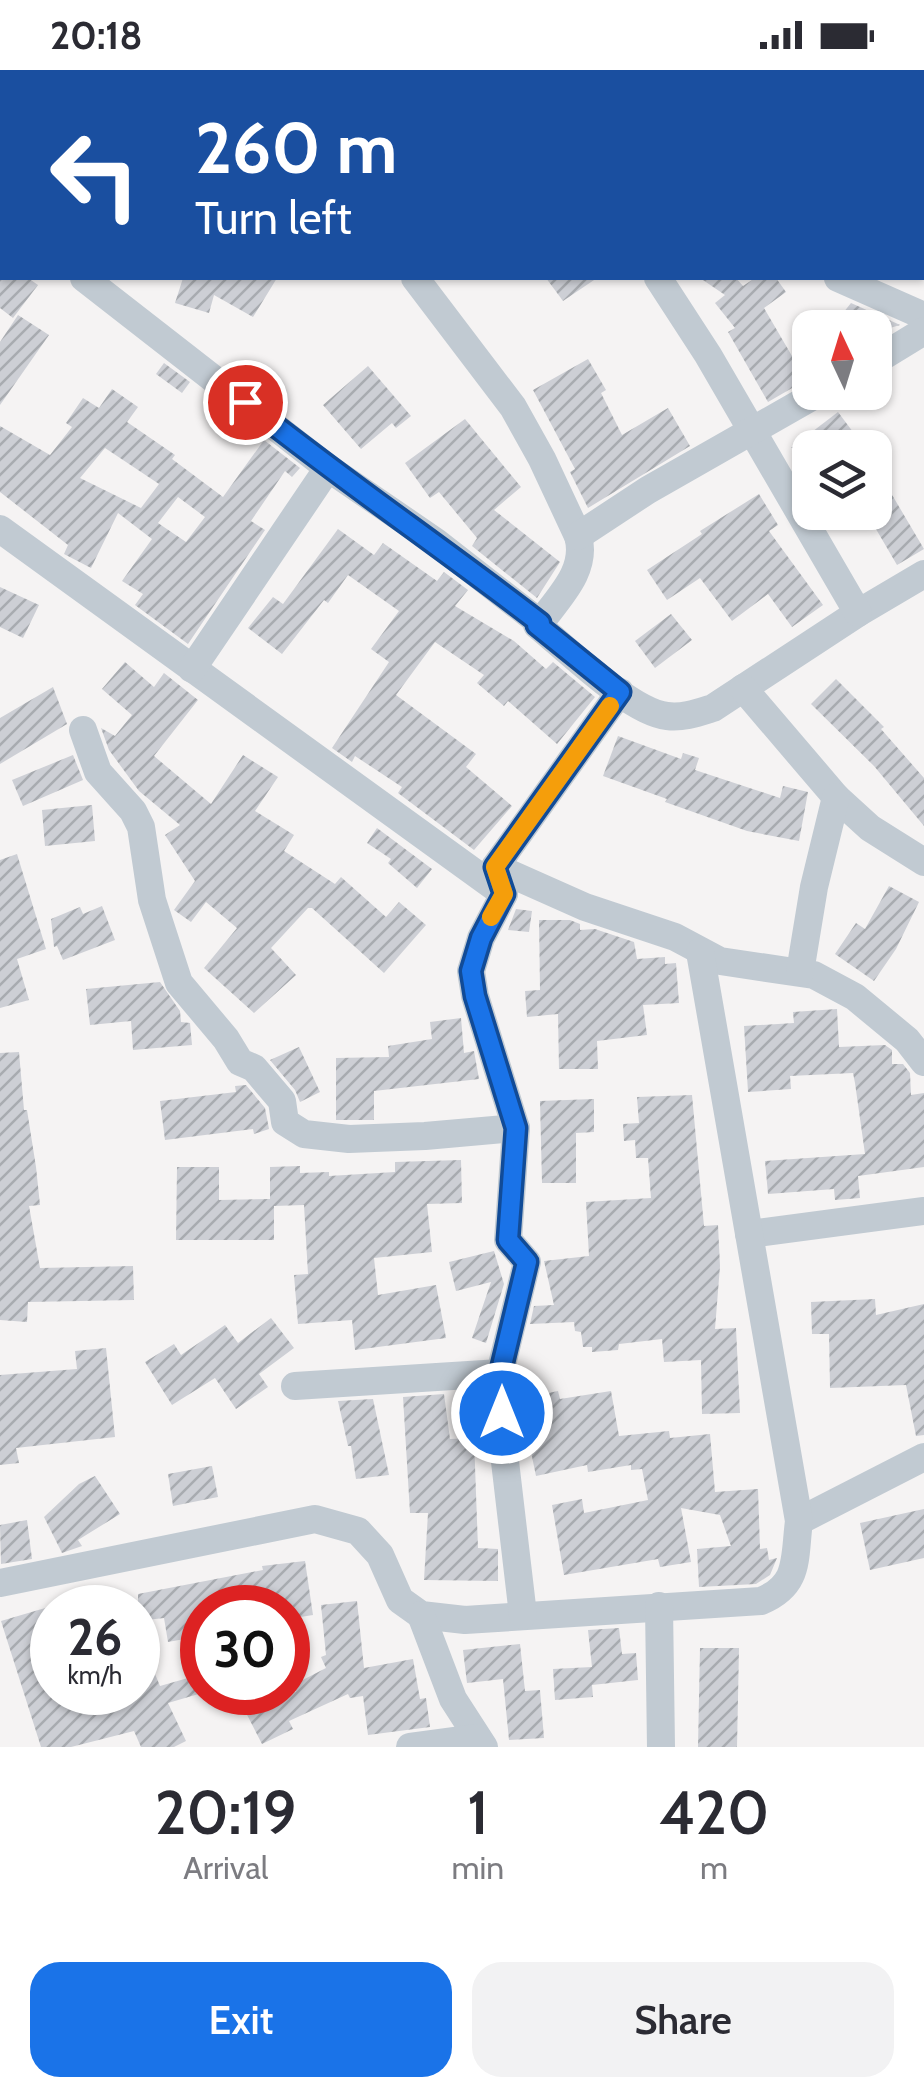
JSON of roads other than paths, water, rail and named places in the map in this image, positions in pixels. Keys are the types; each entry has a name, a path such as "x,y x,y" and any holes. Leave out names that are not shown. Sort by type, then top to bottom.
{"street":[{"path":"87,280 328,468 436,542 540,623"},
{"path":"417,280 513,407 578,536 582,550 578,569 537,625 637,706 664,716 688,716 713,708 858,612 924,574"},
{"path":"659,280 858,612"},
{"path":"843,280 924,316"},
{"path":"892,350 924,331"},
{"path":"578,536 648,490 792,409"},
{"path":"192,670 328,468"},
{"path":"0,529 192,670 499,881 675,937 720,961 814,975 855,997 908,1040 924,1062"},
{"path":"743,688 836,797 870,828 919,852"},
{"path":"523,1615 504,1452 500,1374 527,1262 508,1240 516,1128 475,996 471,971 499,881 620,692"},
{"path":"83,730 98,772 140,826 152,900 179,983 240,1062 254,1068 282,1102 285,1122 304,1134 349,1139 516,1128"},
{"path":"800,972 814,888 836,797"},
{"path":"0,1583 316,1519 358,1530 380,1555 400,1600 421,1615 465,1620 761,1602 782,1592 793,1573 799,1521 700,952"},
{"path":"749,1234 924,1210"},
{"path":"295,1386 500,1374"},
{"path":"799,1521 924,1457"},
{"path":"660,1606 661,1747"},
{"path":"410,1747 481,1742 453,1699 421,1615"}]}
